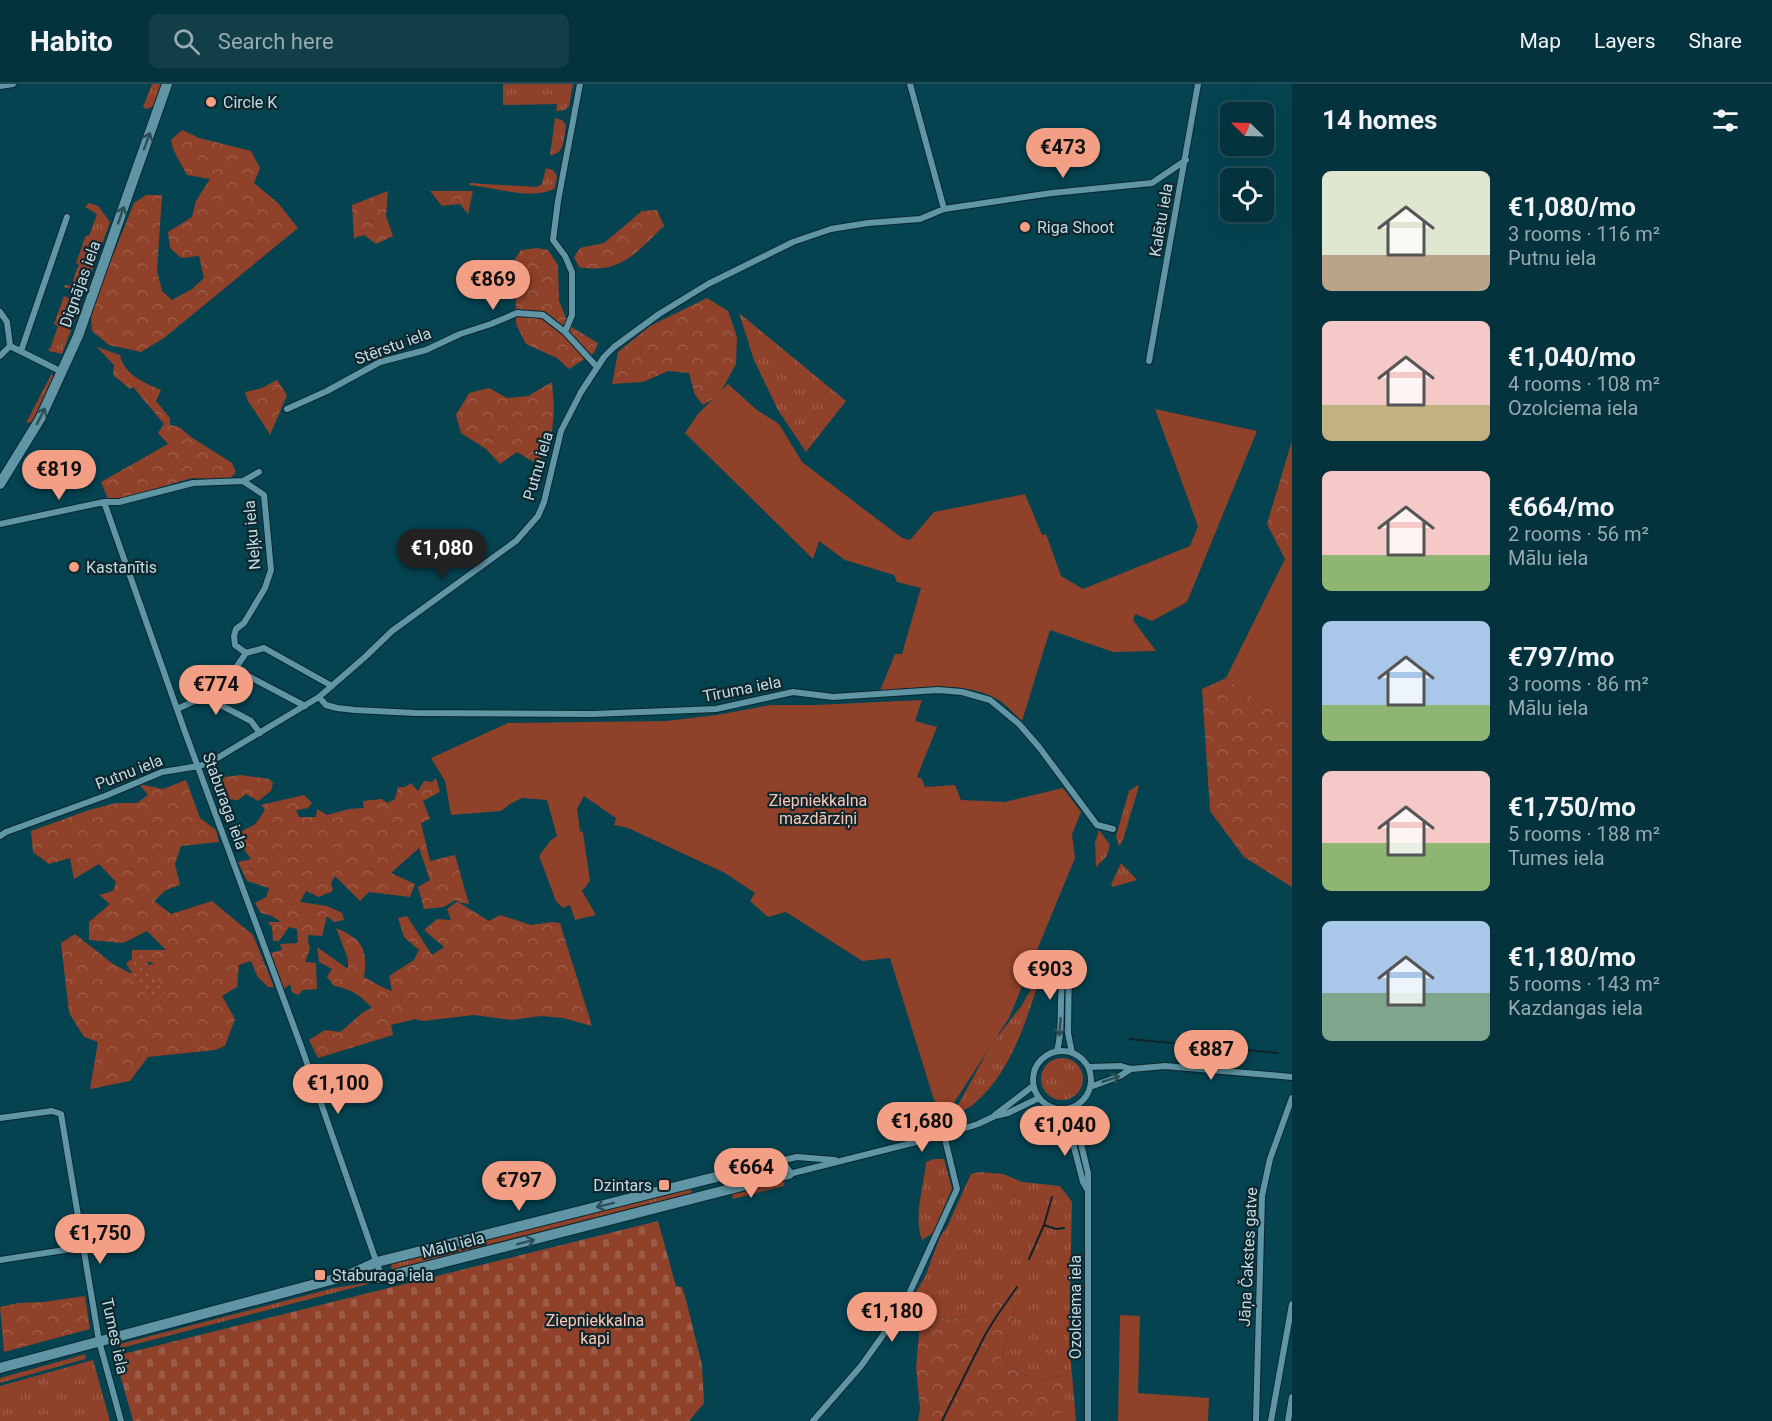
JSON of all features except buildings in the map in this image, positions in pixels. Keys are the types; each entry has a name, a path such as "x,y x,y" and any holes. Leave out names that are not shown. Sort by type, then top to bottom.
{"street":[{"path":"0,86 14,84"},
{"name":"Dignājas iela","path":"0,484 40,419 62,372 90,303 167,84"},
{"path":"566,332 572,315 572,272 565,256 553,240 580,84"},
{"path":"910,84 944,209"},
{"name":"Kalētu iela","path":"1149,361 1198,84"},
{"name":"Putnu iela","path":"3,834 162,772 209,763 318,697 392,631 516,541 528,529 538,516 544,502 561,431 597,367 614,347 684,298 717,279 793,242 831,229 920,219 944,209 1052,193 1152,183 1186,160"},
{"path":"21,351 67,217"},
{"path":"0,312 5,316 7,322 10,346"},
{"name":"Stērstu iela","path":"287,409 327,391 374,364 426,350 460,334 517,313 543,315 566,332 597,367"},
{"path":"10,346 62,372"},
{"path":"0,356 10,346"},
{"path":"0,524 104,502 119,502 193,483 243,481 258,472"},
{"name":"Neļķu iela","path":"243,481 264,495 271,570 265,588 244,623 236,629 235,645 246,653"},
{"name":"Staburaga iela","path":"104,502 177,709 302,1046 382,1278"},
{"path":"213,701 246,653 264,648 332,686"},
{"path":"235,669 305,706"},
{"path":"183,687 250,721 260,733"},
{"name":"Tīruma iela","path":"318,697 326,705 355,710 415,713 592,714 716,709 793,693 833,697 938,690 962,692 990,700 1014,718 1039,747 1097,825 1113,829"},
{"path":"177,709 201,698"},
{"path":"0,825 3,834"},
{"path":"1057,1051 1064,972 1069,961 1068,1033 1072,1053"},
{"path":"1057,1051 1072,1053 1084,1061 1088,1067 1091,1077 1090,1087 1076,1106 1059,1109 1048,1106 1039,1098 1033,1086 1035,1067 1041,1060 1057,1051"},
{"path":"1088,1067 1120,1066 1131,1070"},
{"path":"1090,1087 1131,1070 1165,1066 1292,1077"},
{"name":"Mālu iela","path":"995,1116 1033,1086"},
{"name":"Mālu iela","path":"346,1276 382,1278 707,1196 838,1160 944,1135 1008,1113 1039,1098"},
{"name":"Jāņa Čakstes gatve","path":"1256,1421 1262,1196 1270,1159 1292,1098"},
{"name":"Ozolciema iela","path":"1076,1106 1076,1123 1088,1173 1088,1421"},
{"name":"Ozolciema iela","path":"1059,1109 1068,1124 1088,1193"},
{"name":"Tumes iela","path":"1,1116 52,1111 61,1114 99,1341 121,1421"},
{"path":"813,1421 861,1366 903,1307 957,1189 944,1135"},
{"name":"Mālu iela","path":"0,1368 346,1276 377,1263 702,1180 797,1157 838,1160"},
{"path":"780,1161 789,1174"},
{"path":"702,1180 707,1196"},
{"path":"0,1260 84,1247"},
{"path":"1271,1421 1292,1304"},
{"path":"1288,1421 1292,1396"}],"green space":[{"path":"152,84 161,84 154,106 146,109 143,107"},
{"path":"503,84 573,84 569,106 565,110 556,111 557,104 503,105"},
{"path":"555,118 562,120 566,125 565,135 559,152 550,155"},
{"path":"182,130 199,138 251,151 260,168 254,183 278,203 298,228 164,338 141,352 109,345 92,331 91,315 134,203 146,195 162,195 157,271 162,291 172,300 192,289 204,278 199,256 181,258 170,248 168,232 192,217 196,201 210,179 187,175 175,154 171,140"},
{"path":"546,168 553,170 557,176 555,188 547,192 513,192 469,185 469,183 537,187 542,184"},
{"path":"388,191 386,216 393,236 376,244 364,235 354,238 352,205"},
{"path":"430,191 473,191 468,214 460,204 442,206"},
{"path":"89,203 98,206 110,222 84,293 64,287 65,285 71,286 86,235 89,236 97,214 85,207"},
{"path":"657,210 664,226 636,253 606,268 579,267 574,257 580,248 604,243 642,211"},
{"path":"537,248 548,250 558,265 559,301 566,318 573,328 598,343 594,353 569,369 557,358 526,344 516,324 515,259 521,250"},
{"path":"64,296 81,303 62,354 49,351 48,348 50,349 58,326 54,324"},
{"path":"707,298 728,311 737,337 736,364 719,395 703,405 695,395 689,373 668,371 643,382 612,384 618,352 650,326"},
{"path":"739,313 846,401 806,452 778,410 754,360"},
{"path":"97,347 120,355 122,362 131,373 161,390 156,401 170,418 170,425 179,427 232,463 236,472 229,480 192,478 119,499 108,499 101,482 168,444 158,433 164,424 133,387 130,389 113,375 114,365"},
{"path":"52,373 54,379 32,422 26,423"},
{"path":"277,380 287,395 270,435 248,401 245,392 262,388"},
{"path":"552,382 554,409 551,444 537,464 517,452 500,464 486,449 461,433 456,415 469,393 489,388 507,398 528,396"},
{"path":"728,384 757,410 779,424 802,462 902,538 910,540 934,512 1025,494 1042,535 1046,534 1061,576 1083,589 1190,546 1198,526 1155,409 1257,431 1187,602 1152,621 1135,614 1133,620 1156,651 1113,652 1050,630 1022,721 997,699 970,689 924,687 880,691 895,654 902,654 921,588 897,582 894,575 845,560 819,541 813,559 685,433 698,414"},
{"path":"1292,441 1292,565 1285,559 1267,524"},
{"path":"1285,559 1292,565 1292,725 1226,678"},
{"path":"1226,678 1292,725 1292,887 1244,857 1210,811 1202,689"},
{"name":"Ziepniekkalna mazdārziņi","path":"922,700 915,721 937,727 917,777 922,779 925,787 955,785 961,800 1005,802 1063,788 1081,812 1072,834 1075,858 1009,1018 948,1112 934,1100 890,958 862,961 786,912 768,917 750,901 755,893 725,873 628,828 614,825 616,818 584,796 577,809 580,831 583,832 590,881 582,891 596,915 575,920 570,905 563,908 556,901 539,856 557,836 547,800 522,798 501,811 451,815 445,781 431,758 508,723 666,721 771,705"},
{"path":"241,775 269,779 273,783 271,791 258,801 246,794 238,800 223,799 219,786 224,777"},
{"path":"436,778 440,792 423,801 430,819 421,823 430,861 455,855 469,904 458,902 489,921 500,915 531,925 560,923 592,1026 563,1018 541,1016 512,1020 474,1015 423,1021 415,1019 391,1025 393,1035 318,1058 309,1040 325,1030 340,1032 372,1008 355,993 334,986 327,977 332,969 319,962 317,947 348,969 348,959 336,928 352,936 364,952 364,977 392,991 389,976 414,960 419,950 404,937 398,918 407,916 432,955 444,947 424,930 437,919 451,920 447,909 458,901 455,900 444,907 424,909 418,887 430,880 419,848 391,873 415,884 410,897 369,892 360,901 335,876 331,883 333,891 319,897 306,891 300,902 327,906 342,913 344,920 334,922 327,916 322,936 308,935 310,949 305,962 316,963 317,989 303,990 298,995 292,992 290,984 284,989 271,953 282,950 280,944 298,943 297,929 289,927 279,941 273,941 272,927 268,922 281,922 261,913 255,903 266,897 269,888 247,881 238,862 251,859 243,848 234,845 244,841 236,837 258,821 265,810 261,805 304,795 312,803 308,808 296,810 299,817 316,817 317,809 327,815 349,809 364,808 363,801 381,799 388,803 395,799 398,787 405,787 411,783 418,791 424,781 432,782"},
{"path":"186,780 200,818 216,830 219,842 181,846 175,864 180,885 166,890 154,901 171,914 212,901 253,935 274,987 268,987 257,976 251,961 239,965 237,987 222,996 235,1019 225,1046 215,1050 148,1057 130,1081 90,1089 98,1042 84,1037 69,1013 61,943 75,934 113,964 130,973 154,963 132,959 132,950 166,950 147,931 123,943 89,940 89,922 110,904 99,895 113,891 116,882 99,864 74,879 70,858 49,864 33,852 31,831 89,810 116,803 137,803 148,795 139,784 163,789"},
{"path":"1138,785 1123,840 1119,846 1116,836 1129,791"},
{"path":"1099,830 1110,845 1106,857 1096,867 1095,843"},
{"path":"1121,863 1137,880 1113,887 1111,885"},
{"path":"141,953 166,992 150,1001 126,963"},
{"path":"1045,963 1019,1037 1001,1073 974,1104 952,1116 991,1045 1022,1005"},
{"path":"1062,1058 1077,1064 1083,1079 1077,1094 1062,1100 1047,1094 1041,1079 1047,1064"},
{"path":"944,1159 952,1189 933,1233 922,1240 919,1220 920,1201 926,1162"},
{"path":"775,1166 781,1170 780,1172 729,1185 728,1178"},
{"path":"980,1172 1003,1174 1022,1182 1060,1186 1072,1202 1069,1340 1076,1421 1060,1421 1063,1375 1036,1382 1001,1360 1016,1306 1002,1291 971,1315 920,1324 912,1302 914,1295 925,1277 940,1237 947,1227 971,1174"},
{"path":"785,1179 784,1186 733,1199 732,1194"},
{"path":"691,1188 692,1195 394,1271 391,1269 392,1264"},
{"name":"Ziepniekkalna kapi","path":"658,1221 676,1286 682,1287 685,1296 702,1365 704,1403 689,1421 133,1421 115,1356"},
{"path":"372,1282 121,1348 120,1344 334,1288"},
{"path":"1002,1291 1016,1306 1001,1360 1036,1382 1064,1375 1060,1421 918,1421 920,1408 916,1368 920,1324 971,1315"},
{"path":"85,1296 90,1329 4,1352 0,1307"},
{"path":"1120,1315 1140,1316 1138,1393 1209,1398 1208,1421 1118,1421"},
{"path":"86,1354 85,1359 0,1383 0,1378"},
{"path":"93,1360 110,1421 0,1421 0,1386"}],"waterway":[{"path":"1130,1039 1278,1053"},
{"path":"1044,1225 1052,1197"},
{"path":"1029,1259 1044,1225 1056,1229 1064,1228"},
{"path":"942,1421 985,1335 1017,1287"}],"place":[{"name":"Circle K","path":"211,102"},
{"name":"Riga Shoot","path":"1025,227"},
{"name":"Kastanītis","path":"74,567"},
{"name":"Dzintars","path":"664,1185"},
{"name":"Staburaga iela","path":"320,1275"}]}
